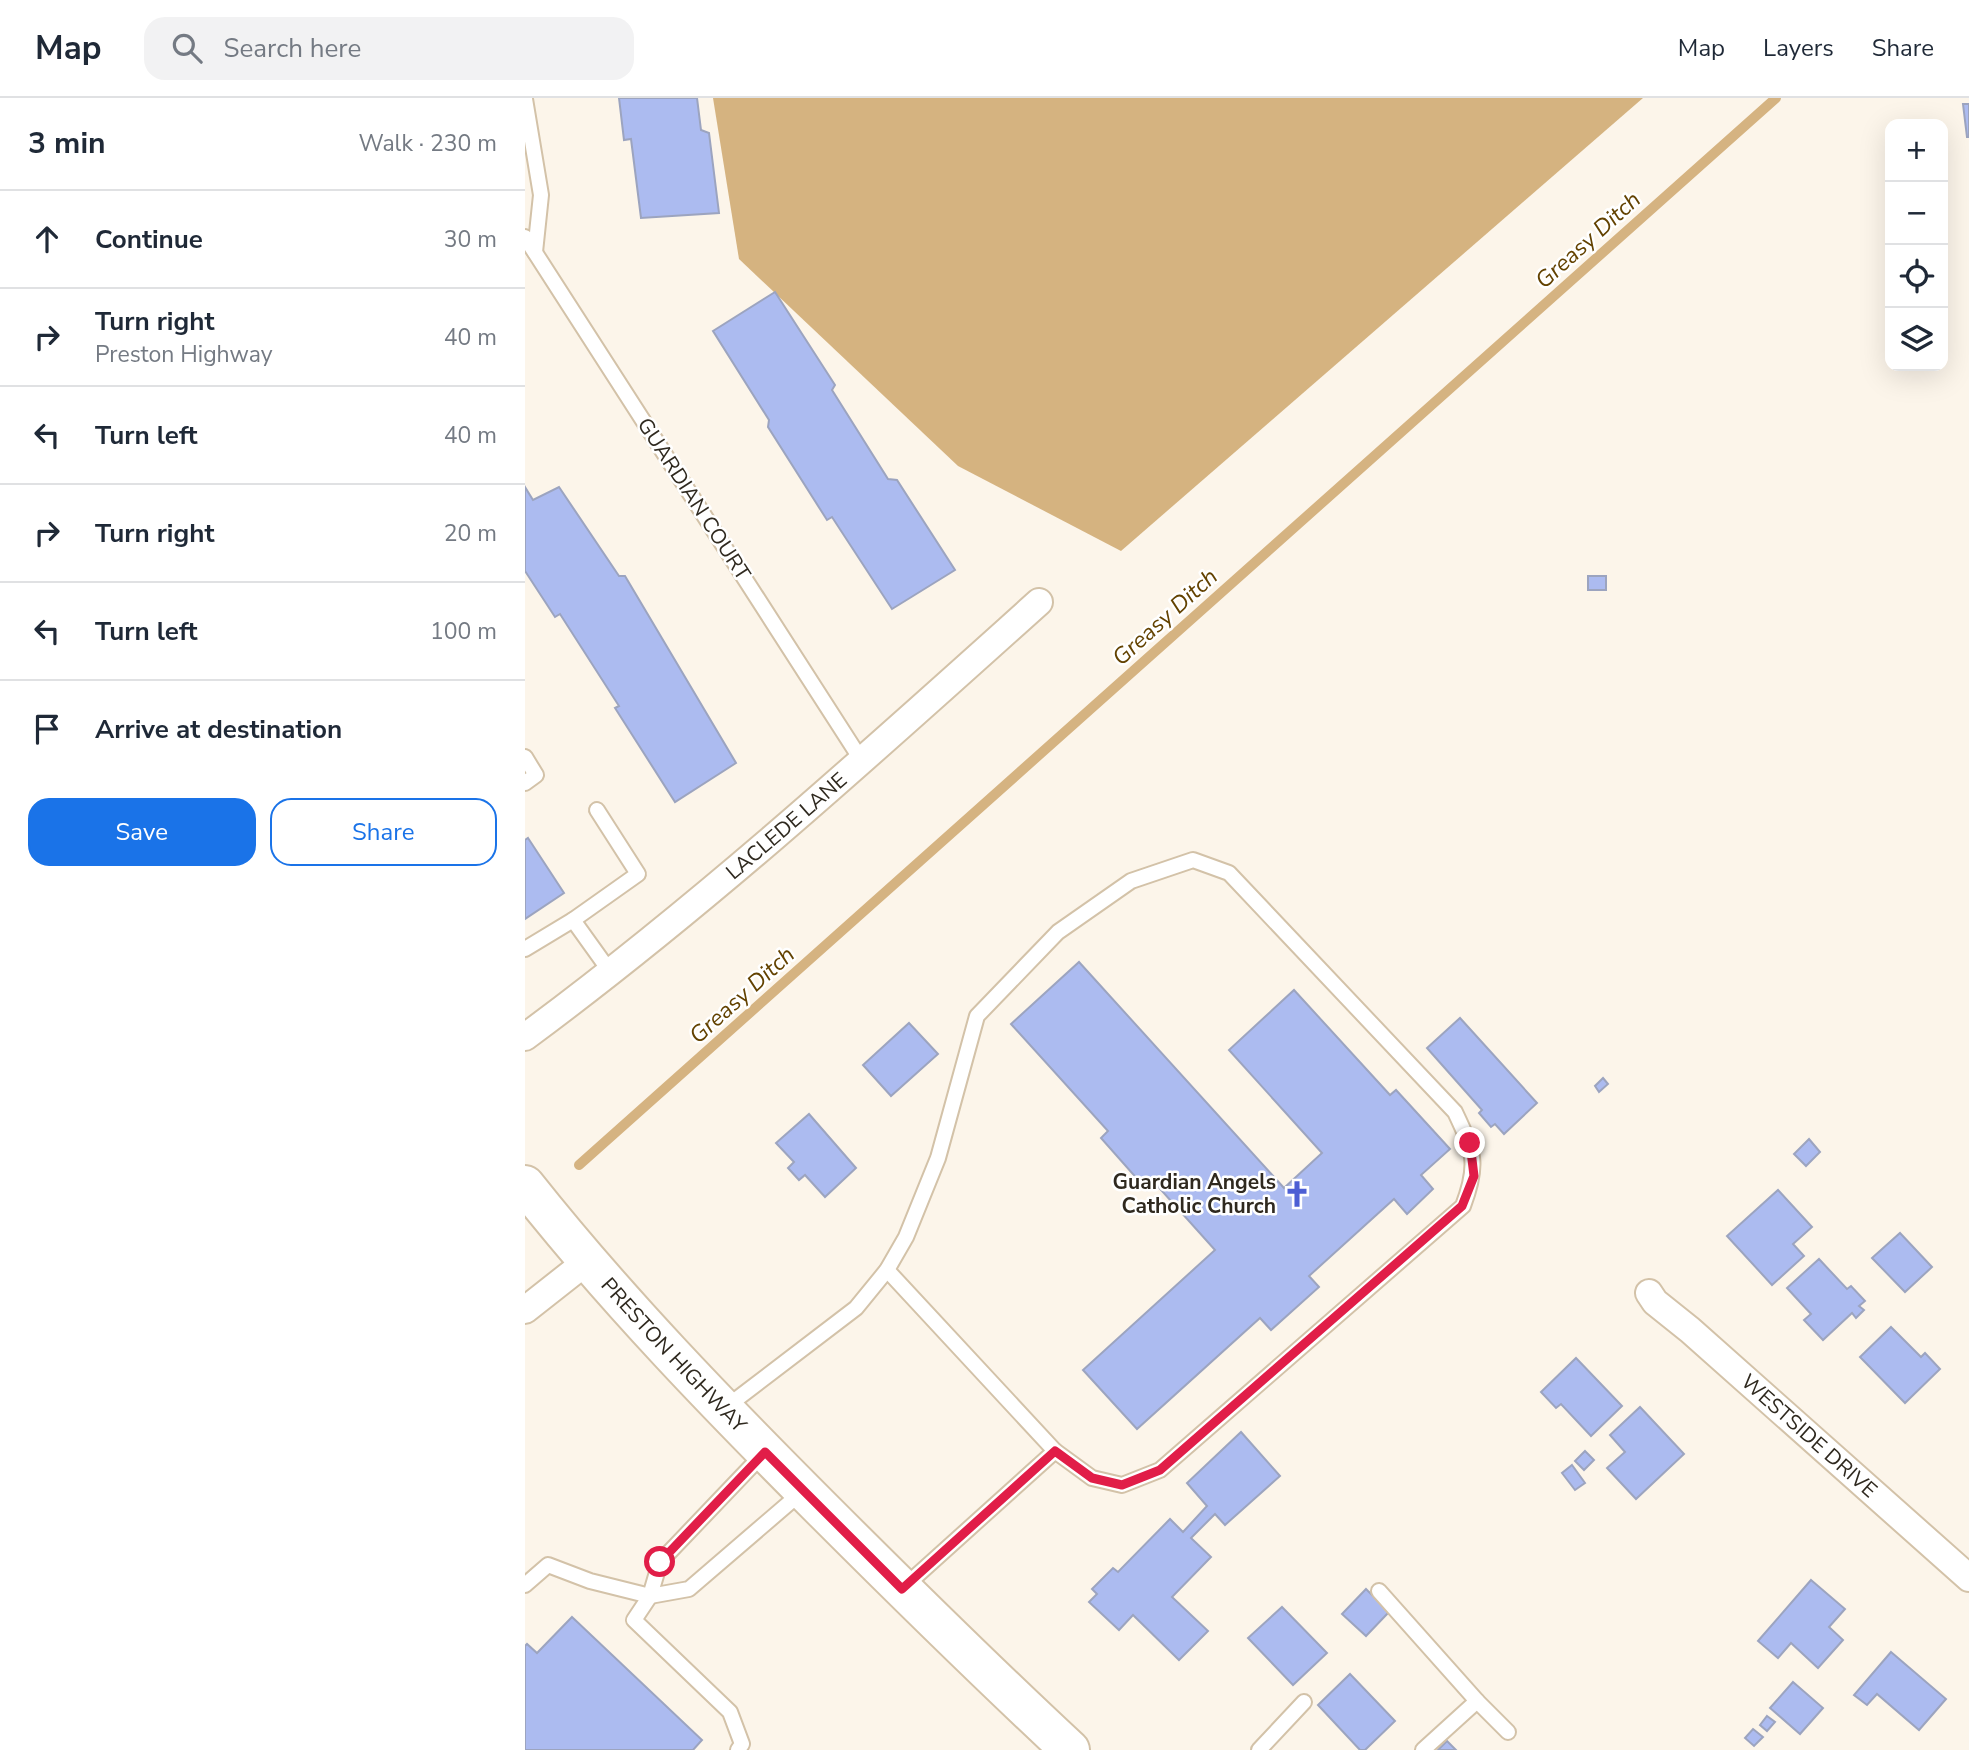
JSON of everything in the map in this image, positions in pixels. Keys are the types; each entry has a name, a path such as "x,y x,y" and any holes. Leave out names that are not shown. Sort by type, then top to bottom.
{"main road":[{"name":"PRESTON HIGHWAY","path":"525,1185 586,1262 723,1410 902,1589 1070,1750"}],"street":[{"name":"LACLEDE LANE","path":"525,1037 611,973 862,761 1039,602"},
{"path":"525,1310 586,1262"},
{"name":"WESTSIDE DRIVE","path":"1649,1293 1655,1302 1969,1578"}],"lane":[{"path":"525,99 541,195 535,252"},
{"name":"GUARDIAN COURT","path":"525,237 862,761"},
{"path":"525,757 536,775 525,783"},
{"path":"525,949 573,920 638,874 597,810"},
{"path":"723,1410 856,1308 887,1270 906,1237 938,1158 977,1016 1058,932 1131,881 1193,860 1229,873 1455,1112 1470,1143 1474,1176 1462,1206 1160,1470 1122,1485 1092,1478 1055,1451 887,1270"},
{"path":"573,920 611,973"},
{"path":"902,1589 1055,1451"},
{"path":"738,1750 742,1744 730,1712 634,1620 650,1596 660,1562 765,1452"},
{"path":"525,1586 548,1565 590,1581 650,1596 689,1589 804,1490"},
{"path":"1379,1591 1508,1732"},
{"path":"1423,1750 1477,1701"},
{"path":"1259,1750 1304,1702"}],"shaded area":[{"path":"713,98 1643,98 1121,551 958,466 739,259"}],"building":[{"path":"619,98 697,98 701,130 709,133 719,213 641,218 631,139 624,140"},
{"path":"1963,104 1969,104 1969,137 1967,137"},
{"path":"775,292 835,385 832,390 888,479 897,480 955,570 892,609 832,517 827,520 768,427 769,420 713,331"},
{"path":"525,487 533,500 559,487 619,576 625,576 736,763 675,802 615,708 619,706 560,614 555,617 525,571"},
{"path":"1588,576 1606,576 1606,590 1588,590"},
{"path":"528,838 564,893 525,919 525,840"},
{"name":"Guardian Angels Catholic Church","path":"1079,962 1284,1188 1322,1153 1229,1050 1294,990 1390,1095 1396,1090 1450,1149 1421,1175 1433,1189 1407,1214 1394,1199 1309,1276 1319,1287 1271,1330 1260,1318 1137,1429 1083,1370 1215,1250 1154,1182 1147,1190 1101,1138 1108,1131 1011,1024"},
{"path":"1460,1018 1537,1103 1504,1134 1495,1124 1491,1127 1479,1113 1482,1110 1427,1048"},
{"path":"909,1023 938,1054 891,1096 863,1065"},
{"path":"1603,1078 1608,1084 1599,1092 1595,1086"},
{"path":"809,1114 856,1168 825,1197 805,1175 799,1180 788,1168 794,1162 776,1143"},
{"path":"1809,1139 1820,1152 1806,1166 1794,1154"},
{"path":"1778,1190 1812,1227 1793,1244 1804,1256 1772,1285 1727,1236"},
{"path":"1900,1233 1932,1267 1905,1292 1872,1258"},
{"path":"1819,1259 1847,1289 1851,1286 1865,1301 1859,1306 1864,1310 1856,1318 1852,1313 1823,1340 1804,1320 1811,1314 1787,1288"},
{"path":"1891,1327 1921,1357 1925,1353 1940,1369 1905,1403 1860,1357"},
{"path":"1576,1358 1622,1406 1591,1436 1561,1404 1556,1408 1541,1392"},
{"path":"1640,1407 1684,1454 1636,1499 1607,1468 1625,1452 1610,1435"},
{"path":"1241,1432 1280,1476 1225,1525 1215,1514 1191,1538 1211,1557 1172,1597 1208,1631 1179,1660 1133,1615 1119,1630 1089,1602 1097,1594 1092,1589 1113,1568 1118,1572 1170,1519 1183,1532 1207,1506 1187,1483"},
{"path":"1585,1451 1594,1460 1584,1470 1575,1461"},
{"path":"1572,1465 1585,1483 1575,1490 1562,1473"},
{"path":"1811,1580 1845,1609 1829,1627 1843,1640 1818,1668 1791,1643 1778,1658 1758,1641"},
{"path":"1366,1589 1389,1612 1366,1636 1342,1614"},
{"path":"1282,1607 1327,1653 1293,1685 1248,1638"},
{"path":"572,1617 702,1740 693,1750 525,1750 525,1646 527,1644 537,1653"},
{"path":"1891,1652 1946,1699 1919,1730 1877,1694 1867,1705 1854,1695"},
{"path":"1350,1674 1395,1721 1365,1750 1360,1750 1318,1705"},
{"path":"1793,1682 1823,1708 1800,1734 1770,1708"},
{"path":"1767,1716 1775,1722 1767,1731 1760,1725"},
{"path":"1753,1729 1763,1737 1754,1746 1745,1738"},
{"path":"1447,1741 1456,1750 1438,1750"}],"waterway":[{"name":"Greasy Ditch","path":"579,1165 1776,98"}],"place":[{"name":"Guardian Angels Catholic Church","path":"1297,1194"}],"route":[{"path":"660,1562 765,1452 902,1589 1055,1451 1092,1478 1122,1485 1160,1470 1462,1206 1474,1176 1470,1143"}]}
